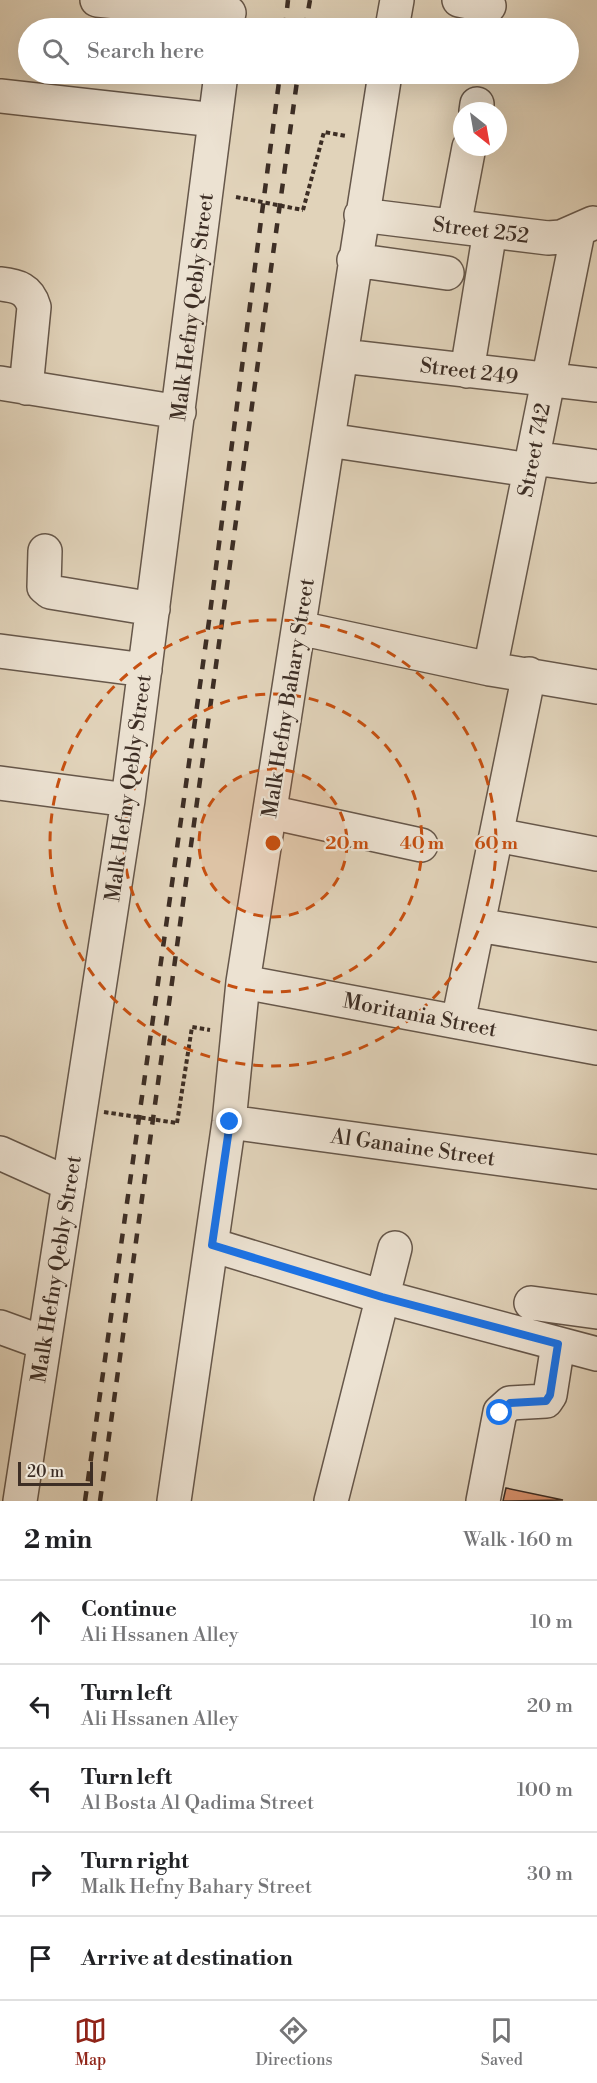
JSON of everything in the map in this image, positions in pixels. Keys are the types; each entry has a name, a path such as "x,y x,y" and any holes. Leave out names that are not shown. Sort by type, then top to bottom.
{"street":[{"path":"97,0 229,14"},
{"path":"393,18 396,0"},
{"name":"Malk Hefny Qebly Street","path":"14,1493 44,1343 128,800 220,84"},
{"name":"Malk Hefny Bahary Street","path":"176,1501 230,1122 243,982 342,356 354,260 382,84"},
{"path":"0,96 215,120"},
{"path":"454,226 467,156"},
{"name":"Street 252","path":"361,215 548,238 561,237 587,226"},
{"name":"Street 742","path":"490,669 547,381 587,226"},
{"path":"467,371 490,231"},
{"path":"354,260 447,273"},
{"path":"0,284 24,289 31,297 34,307 13,386 179,412"},
{"name":"Street 249","path":"342,356 597,386"},
{"path":"328,440 532,464 592,465"},
{"path":"45,551 43,580 44,587 50,592 153,609"},
{"path":"299,628 490,669 597,687"},
{"path":"0,651 145,670"},
{"path":"458,1022 529,674"},
{"path":"0,783 128,800"},
{"path":"270,812 421,845"},
{"path":"497,835 597,854"},
{"path":"478,925 597,945"},
{"name":"Moritania Street","path":"243,982 597,1048"},
{"name":"Al Ganaine Street","path":"230,1122 597,1172"},
{"path":"0,1153 69,1184"},
{"path":"212,1245 382,1297 597,1354"},
{"path":"331,1501 395,1248"},
{"path":"531,1303 597,1312"},
{"path":"0,1327 44,1343"},
{"path":"483,1501 500,1413 510,1403 546,1401 550,1395 558,1344"}],"path":[{"path":"236,197 303,210 324,132"},
{"path":"104,1112 177,1123 192,1027"}],"building":[{"path":"506,1488 563,1500 503,1501"}],"railway":[{"path":"286,18 288,0"},
{"path":"307,18 310,0"},
{"path":"85,1501 209,621 279,84"},
{"path":"100,1501 297,84"}],"route":[{"path":"230,1122 212,1245 382,1297 558,1344 550,1395 546,1401 510,1403 504,1406 500,1413"}]}
